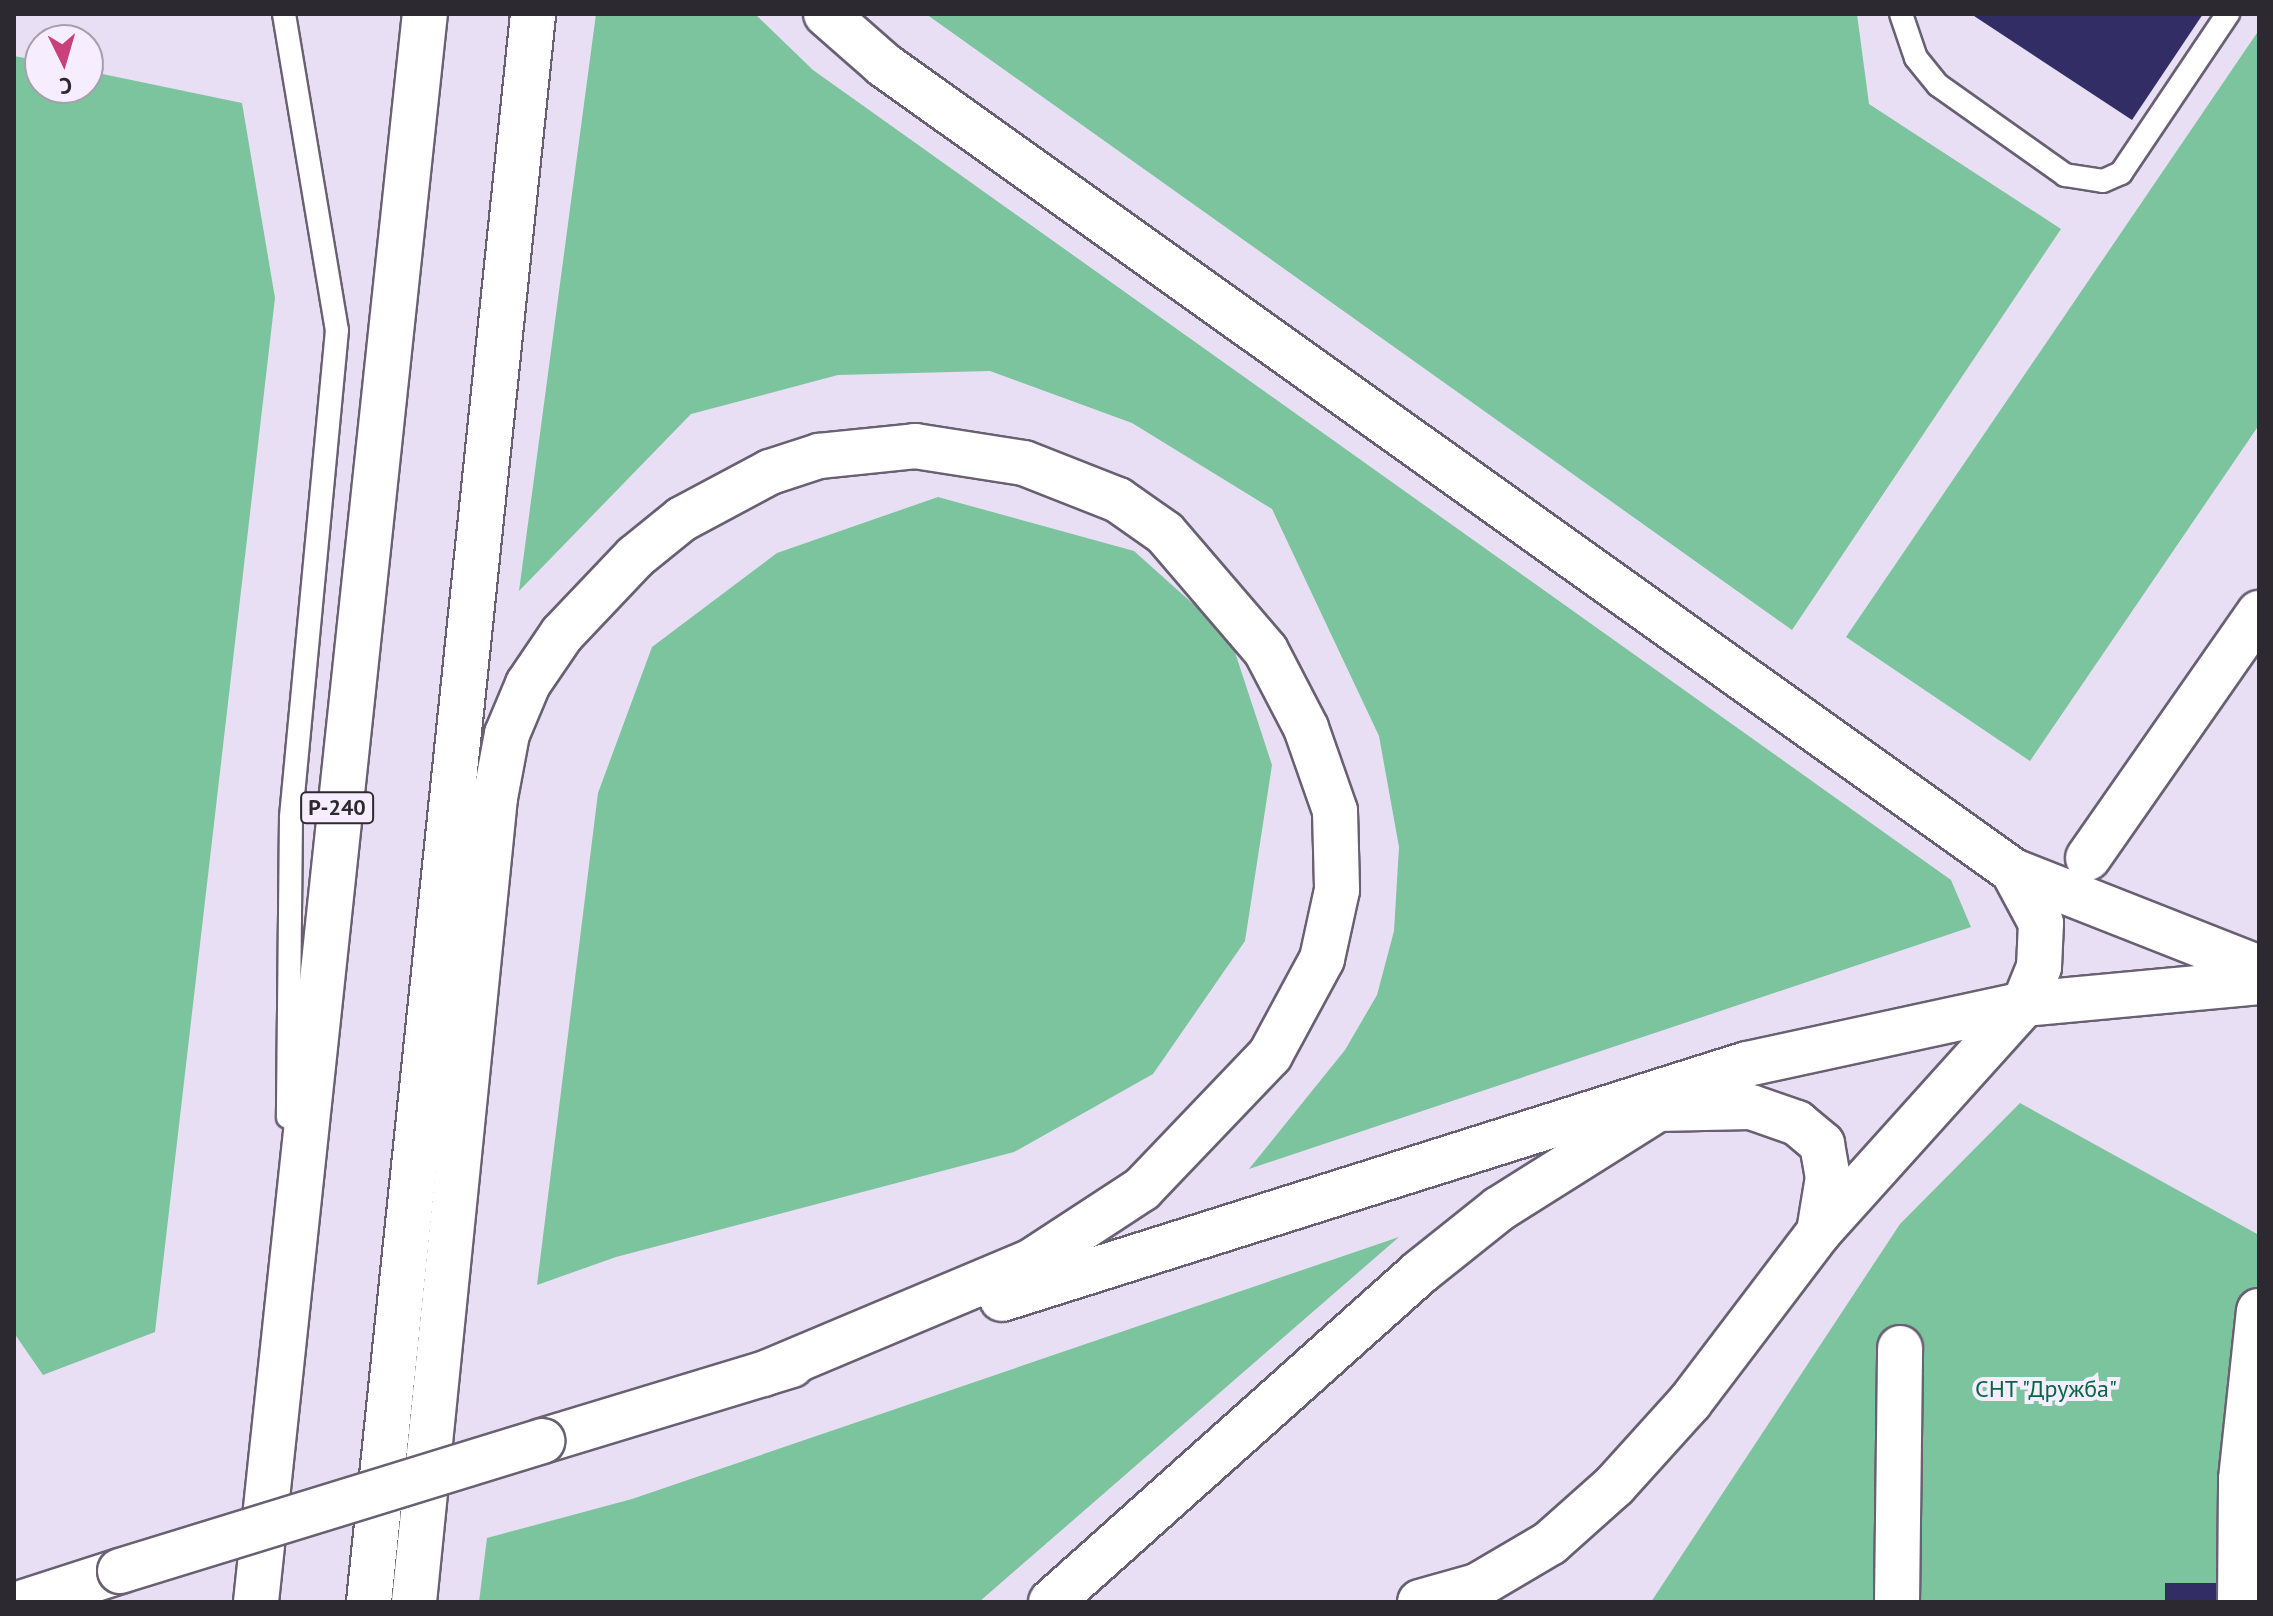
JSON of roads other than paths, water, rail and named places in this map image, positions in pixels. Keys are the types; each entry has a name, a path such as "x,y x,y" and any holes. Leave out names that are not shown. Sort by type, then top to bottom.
{"main road":[{"name":"Р-240","path":"256,1602 287,1283 425,14"},
{"path":"369,1602 533,14"},
{"path":"826,14 884,65 2013,871 2259,968"},
{"path":"414,1602 495,798 507,734 528,684 562,634 635,557 682,519 770,472 819,456 915,446 1024,463 1118,500 1165,533 1234,605 1281,676 1335,811 1337,890 1322,959 1270,1055 1142,1189 1032,1261 763,1374"},
{"path":"2088,858 2259,613"},
{"path":"1420,1602 1477,1586 1538,1550 1615,1485 1690,1402 1819,1232 2024,1004 2039,967 2041,923 2013,871"},
{"path":"24,1602 763,1374 1747,1064 2024,1004 2259,982"},
{"path":"1051,1602 1420,1272 1499,1209 1657,1109 1747,1064"},
{"path":"1657,1109 1751,1107 1797,1123 1822,1144 1828,1177 1819,1232"},
{"path":"2240,1602 2241,1479 2259,1311"},
{"path":"1897,1602 1900,1348"},
{"path":"235,1602 272,1438"}],"lane":[{"path":"284,14 337,330 291,818 287,1283"},
{"path":"1901,14 1916,58 1938,85 2065,175 2103,181 2121,173 2228,14"}],"park label":[{"name":"СНТ \"Дружба\"","path":"2046,1389"}]}
